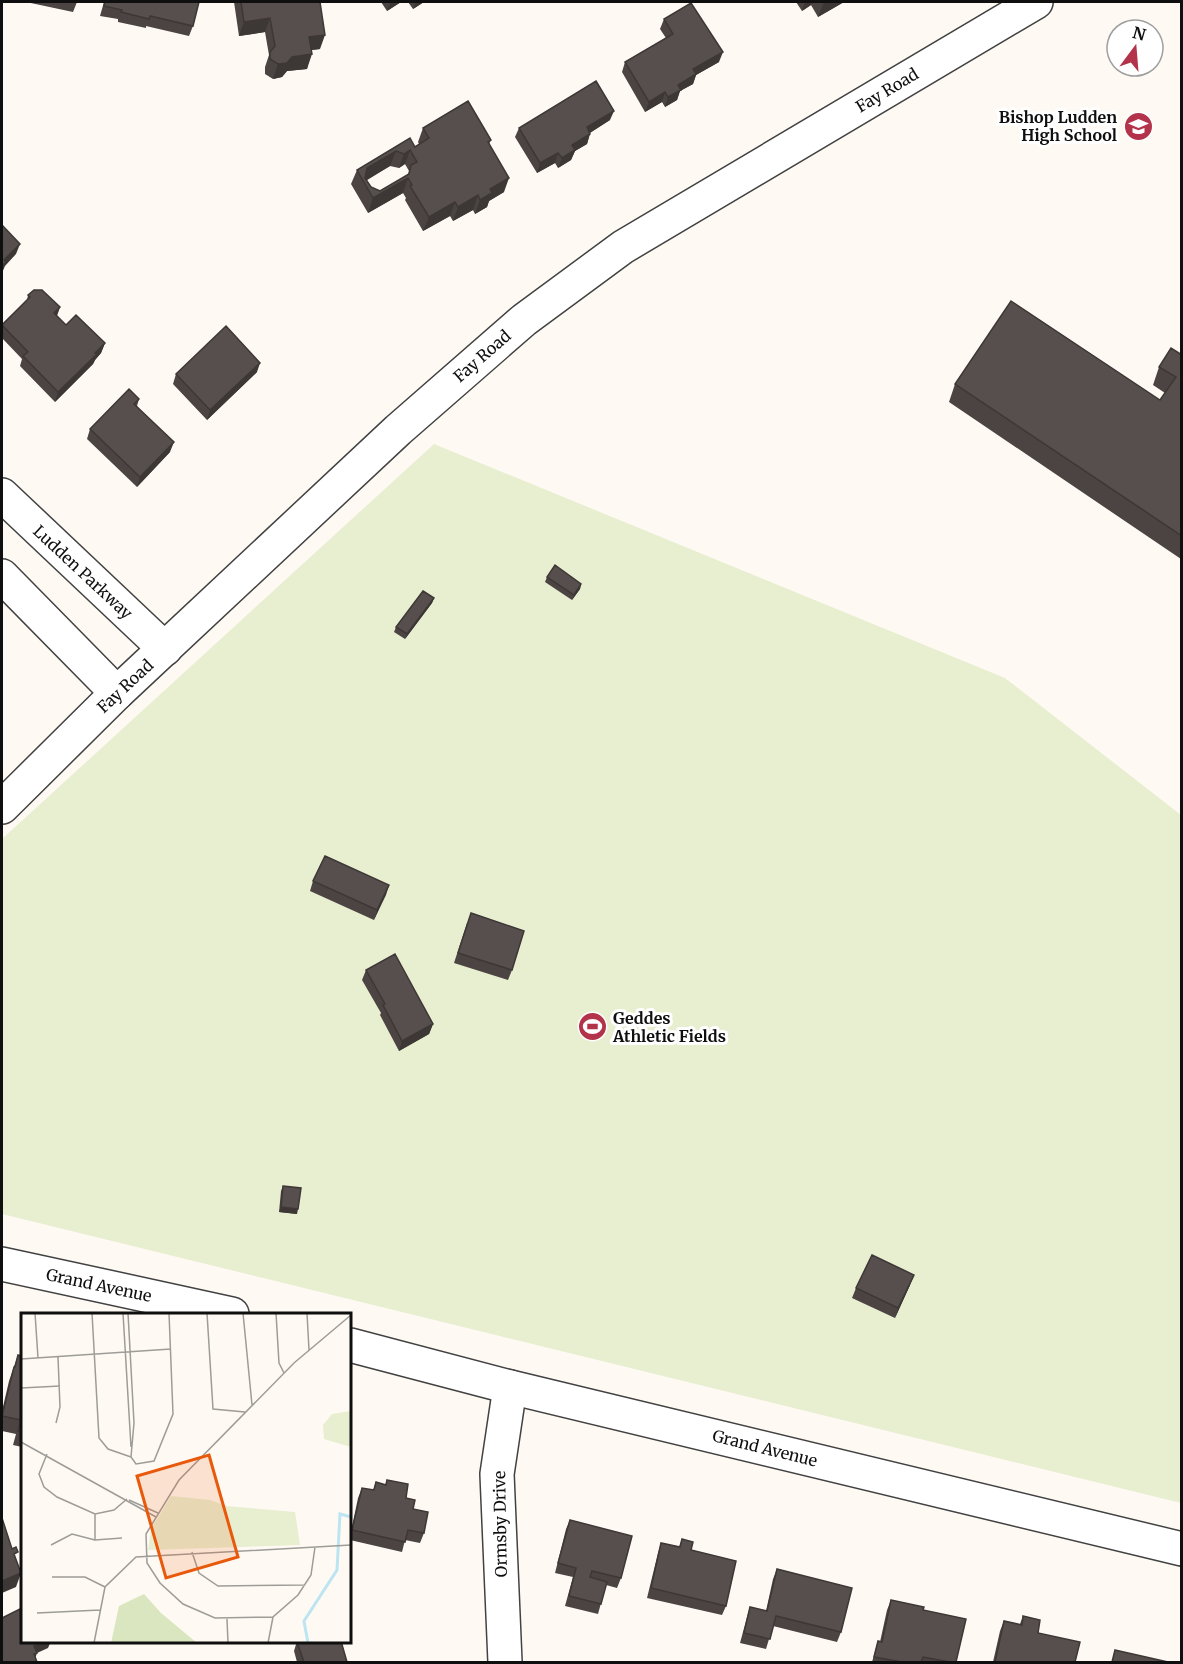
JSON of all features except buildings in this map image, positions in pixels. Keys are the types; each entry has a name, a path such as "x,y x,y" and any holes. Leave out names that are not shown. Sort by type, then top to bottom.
{"street":[{"name":"Fay Road","path":"2,807 117,693 398,430 524,320 623,247 1036,2"},
{"name":"Ludden Parkway","path":"2,495 165,649"},
{"path":"2,576 117,693"},
{"name":"Grand Avenue","path":"2,1264 227,1313"},
{"name":"Grand Avenue","path":"351,1345 510,1387 1182,1549"},
{"name":"Ormsby Drive","path":"504,1662 497,1474 510,1387"}],"green space":[{"name":"Geddes Athletic Fields","path":"434,444 1005,678 1181,815 1181,1503 2,1214 2,839"}],"place":[{"name":"Bishop Ludden High School","path":"1138,126"},
{"name":"Geddes Athletic Fields","path":"592,1027"}]}
